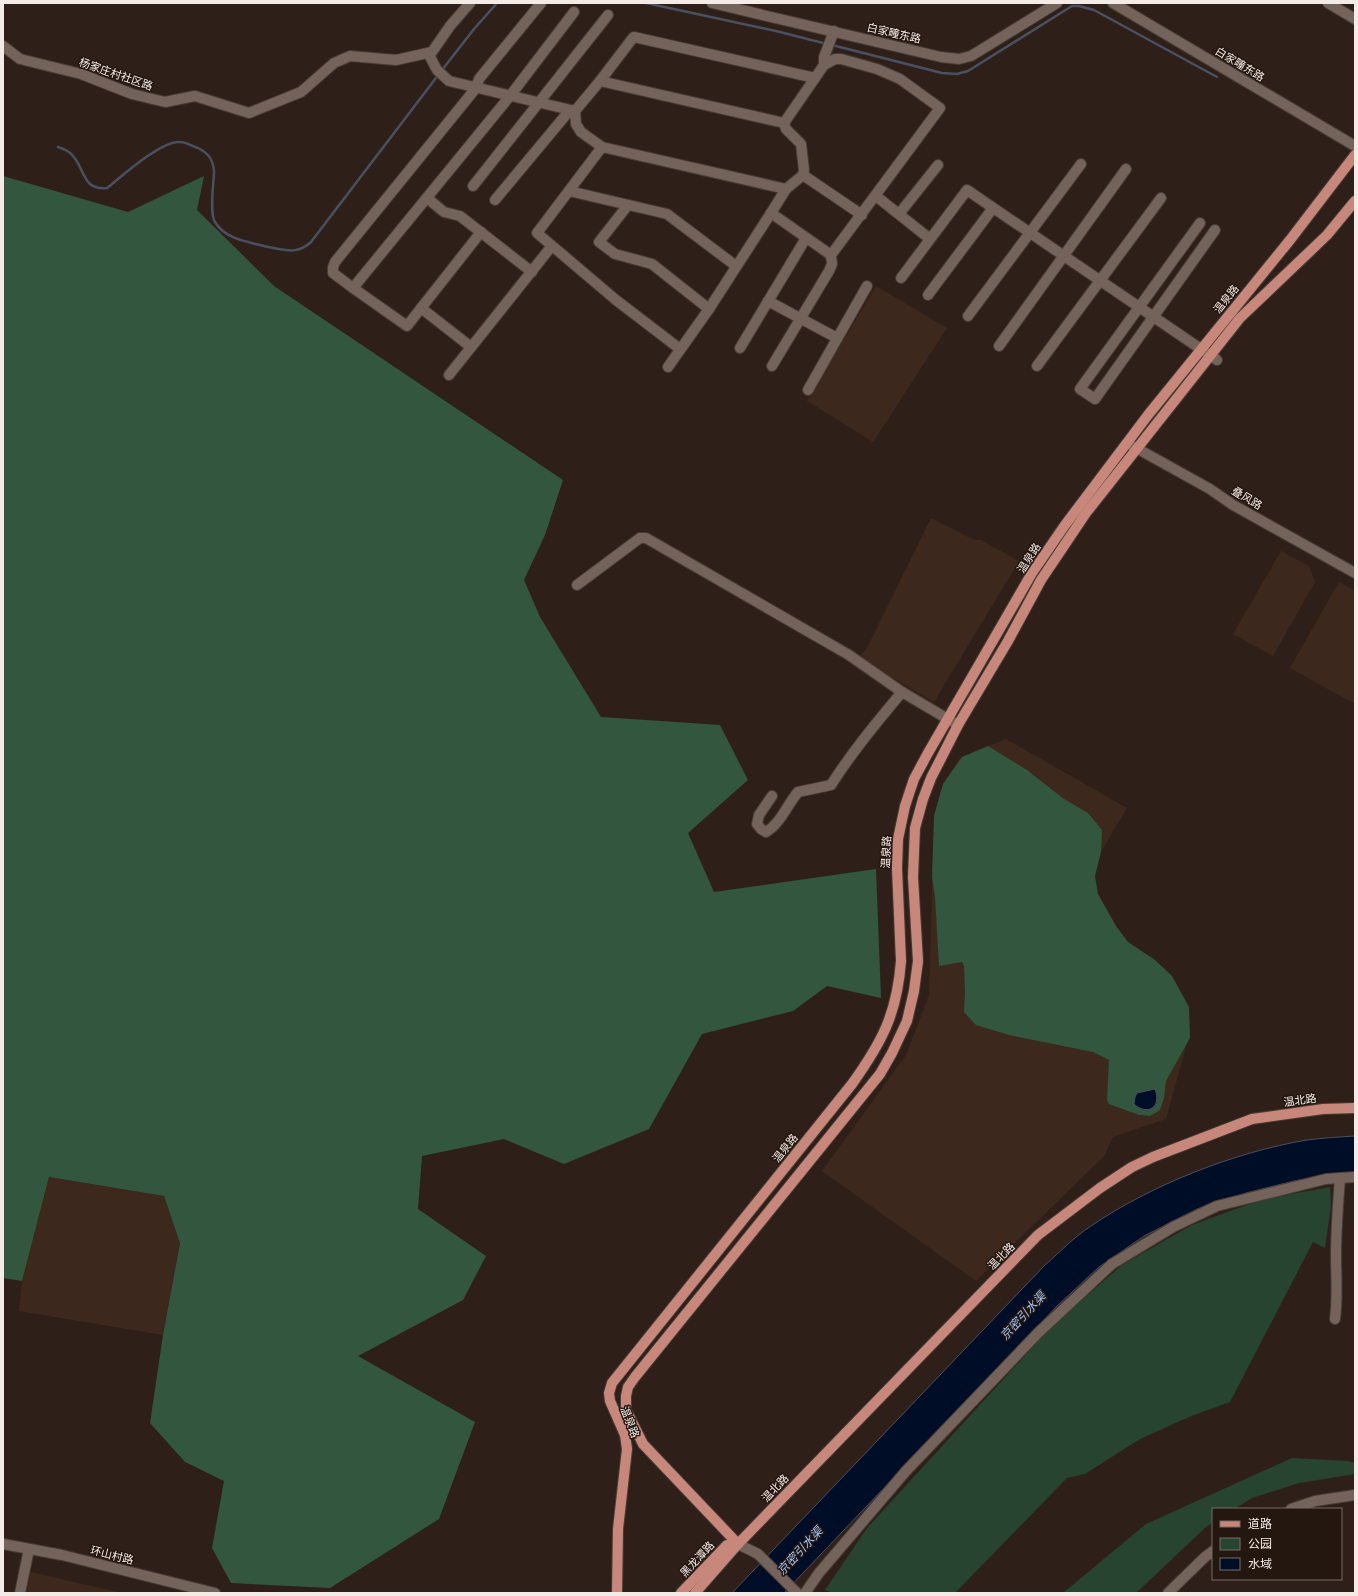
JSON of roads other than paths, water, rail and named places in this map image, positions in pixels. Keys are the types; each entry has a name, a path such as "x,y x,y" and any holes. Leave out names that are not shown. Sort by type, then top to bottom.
{"main road":[{"name":"温泉路","path":"617,1593 618,1529 627,1449 624,1435 610,1401 609,1392 612,1383 852,1084 879,1043 893,1009 900,975 901,961 897,868 898,839 903,812 914,779 1032,573 1065,525 1127,443 1290,240 1355,155"},
{"name":"温泉路","path":"738,1544 643,1444 626,1410 626,1396 628,1387 880,1074 901,1035 911,1006 918,961 913,877 916,828 922,799 958,725 1008,642 1049,568 1086,513 1136,448 1214,358 1240,318 1327,235 1355,201"},
{"name":"温北路","path":"738,1544 1038,1235 1100,1188 1132,1167 1153,1157 1252,1119 1323,1109 1355,1108"},
{"path":"622,1369 619,1376 622,1380 626,1382 635,1377"},
{"name":"黑龙潭路","path":"681,1593 727,1545 738,1544"},
{"name":"黑龙潭路","path":"695,1593 738,1544"}],"street":[{"path":"470,3 450,26 432,52 428,53 440,73 449,81 572,111"},
{"path":"481,232 407,326 333,273 335,262 476,88 479,79 541,3"},
{"name":"白家疃东路","path":"712,3 830,40 959,59 971,56 1057,3"},
{"name":"白家疃东路","path":"1113,3 1355,146"},
{"path":"1328,3 1355,19"},
{"path":"353,288 510,96 574,12"},
{"path":"473,186 608,15"},
{"path":"495,200 600,81 634,37 815,78"},
{"path":"824,65 824,57 830,40"},
{"name":"杨家庄村社区路","path":"3,46 20,59 81,74 132,94 165,102 195,96 249,113 301,92 334,63 350,56 396,60 428,53"},
{"path":"772,366 829,271 832,264 831,255 940,108 900,79 877,69 841,59 835,59 824,65 784,123"},
{"path":"600,81 784,123"},
{"path":"572,111 576,124 581,132 602,147 786,189"},
{"path":"668,366 709,309 786,189 803,175 804,170 801,144 786,129 784,123"},
{"path":"602,147 536,233 551,247 680,349"},
{"path":"968,316 1081,164"},
{"path":"899,214 938,166"},
{"path":"999,346 1126,169"},
{"path":"803,175 862,215"},
{"path":"901,278 967,190 1214,358"},
{"path":"569,191 667,214 736,266"},
{"path":"876,196 930,239"},
{"path":"427,198 444,212 460,216 532,272"},
{"path":"1037,366 1161,198"},
{"path":"628,205 599,242 615,254 652,264 709,309"},
{"path":"928,295 993,208"},
{"path":"771,213 831,255"},
{"path":"1200,223 1080,389 1095,399 1215,230"},
{"path":"740,348 806,238"},
{"path":"449,375 551,247"},
{"path":"808,390 867,286"},
{"path":"768,301 837,338"},
{"path":"421,308 471,347"},
{"name":"叠风路","path":"1127,443 1210,489 1233,505 1355,573"},
{"path":"577,585 640,538 646,538 849,656 902,692 958,725"},
{"path":"772,796 758,815 757,824 766,832 778,822 790,801 798,792 831,785 843,765 902,692"},
{"path":"805,1593 819,1573 906,1471 1039,1332 1112,1264 1173,1227 1217,1206 1326,1179 1355,1177"},
{"path":"1335,1319 1338,1299 1336,1217 1340,1178"},
{"path":"1294,1508 1315,1501 1355,1495"},
{"name":"环山村路","path":"3,1544 62,1555 215,1593"},
{"path":"738,1544 758,1554 797,1593"},
{"path":"20,1593 29,1549"},
{"path":"1168,1593 1212,1552"}],"water":[{"path":"1155,1089 1157,1096 1155,1105 1152,1108 1148,1110 1139,1108 1134,1104 1137,1093"},
{"name":"京密引水渠","path":"1355,1136 1355,1174 1333,1174 1294,1181 1246,1193 1197,1209 1144,1236 1099,1267 1058,1305 784,1593 732,1593 1045,1265 1085,1230 1140,1197 1194,1172 1280,1145 1307,1140"}],"waterway":[{"path":"442,70 474,29 497,3"},
{"path":"646,3 776,31 827,44"},
{"path":"832,45 942,73 957,74 968,71 1072,6 1079,6 1094,10 1217,77"},
{"path":"58,147 69,152 74,157 84,176 92,185 98,188 107,188 142,160 163,147 172,143 187,143 205,152 211,160 214,171 212,198 213,218 225,233 246,242 280,249 296,250 301,249 311,242 439,74"}]}
